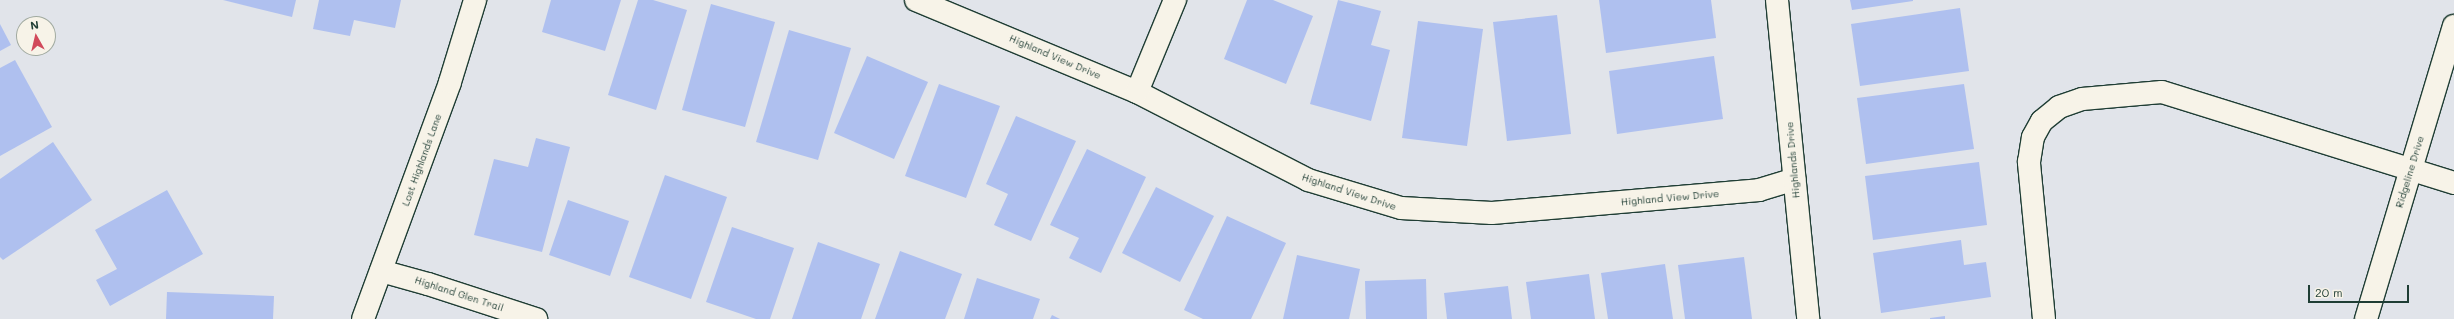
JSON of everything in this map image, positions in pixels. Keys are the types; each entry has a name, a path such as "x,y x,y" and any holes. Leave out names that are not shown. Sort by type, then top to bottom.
{"street":[{"name":"Lost Highlands Lane","path":"363,319 450,82 475,0"},
{"name":"Highland View Drive","path":"916,0 1137,92 1308,180 1401,208 1492,213 1759,190 1794,179"},
{"path":"1137,92 1175,0"},
{"name":"Highlands Drive","path":"1777,0 1808,319"},
{"name":"Ridgeline Drive","path":"2366,319 2454,26"},
{"path":"2044,319 2029,162 2033,137 2042,121 2059,106 2082,99 2162,92 2454,183"},
{"name":"Highland Glen Trail","path":"381,271 428,284 536,319"}],"building":[{"path":"223,0 296,0 292,17"},
{"path":"319,0 401,0 395,28 354,20 350,36 313,29"},
{"path":"551,0 621,0 605,51 542,32"},
{"path":"638,0 653,0 687,10 656,110 608,95"},
{"path":"1247,0 1273,0 1313,16 1286,84 1224,59"},
{"path":"1338,0 1381,11 1371,45 1390,50 1371,121 1310,104"},
{"path":"1599,0 1711,0 1716,38 1606,53"},
{"path":"1850,0 1913,0 1913,1 1852,10"},
{"path":"711,4 775,22 745,127 682,110"},
{"path":"1960,8 1969,71 1860,86 1851,24"},
{"path":"1557,15 1571,134 1507,141 1493,22"},
{"path":"1418,21 1483,29 1467,146 1402,138"},
{"path":"0,24 11,45 0,51"},
{"path":"789,30 851,48 818,160 756,142"},
{"path":"867,56 928,82 894,159 834,133"},
{"path":"1714,56 1723,119 1617,134 1609,71"},
{"path":"15,60 52,127 0,156 0,68"},
{"path":"939,84 1000,106 966,198 905,176"},
{"path":"1964,84 1974,149 1866,164 1857,98"},
{"path":"1016,116 1076,141 1031,241 994,225 1008,194 986,184"},
{"path":"536,138 570,147 542,252 474,235 494,159 528,167"},
{"path":"53,142 92,200 3,260 0,257 0,179"},
{"path":"1087,149 1146,177 1101,273 1069,258 1079,238 1050,225"},
{"path":"1979,162 1987,225 1873,240 1865,176"},
{"path":"665,175 727,197 691,299 629,277"},
{"path":"1156,187 1214,216 1180,282 1122,253"},
{"path":"167,190 203,254 110,306 96,280 117,269 95,230"},
{"path":"568,200 629,221 610,276 549,255"},
{"path":"1227,216 1286,243 1251,319 1203,319 1184,310"},
{"path":"732,227 794,248 770,319 756,319 706,302"},
{"path":"1961,240 1964,265 1986,262 1991,297 1881,313 1873,253"},
{"path":"818,242 880,264 861,319 792,319"},
{"path":"900,251 962,274 945,319 875,319"},
{"path":"1297,255 1360,269 1349,319 1283,319"},
{"path":"1744,257 1752,319 1685,319 1678,265"},
{"path":"1665,264 1673,319 1608,319 1601,273"},
{"path":"1589,274 1595,319 1531,319 1526,282"},
{"path":"977,278 1040,299 1033,319 964,319"},
{"path":"1426,279 1427,319 1366,319 1365,281"},
{"path":"1508,286 1512,319 1447,319 1444,293"},
{"path":"167,292 274,296 273,319 166,319"},
{"path":"1052,315 1060,319 1050,319"},
{"path":"1945,316 1945,319 1930,319 1930,318"}]}
